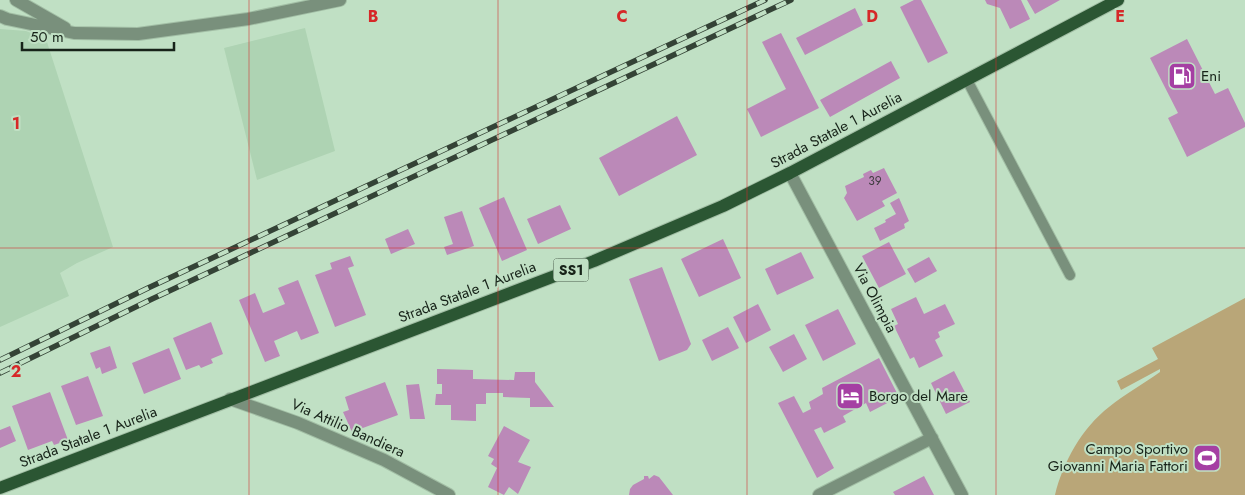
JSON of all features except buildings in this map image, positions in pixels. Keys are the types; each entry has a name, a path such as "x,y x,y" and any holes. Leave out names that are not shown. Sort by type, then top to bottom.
{"main road":[{"name":"Strada Statale 1 Aurelia","path":"0,488 594,261 723,206 790,173 1118,0"}],"street":[{"path":"16,0 74,33"},
{"path":"0,16 74,33 147,33 248,19 340,0"},
{"name":"Via Olimpia","path":"790,173 962,495"},
{"name":"Via Attilio Bandiera","path":"230,399 298,422 384,460 449,495"},
{"path":"819,495 932,438"}],"lane":[{"path":"967,80 1070,275"}],"shaded area":[{"path":"305,28 335,151 257,180 224,48"},
{"path":"0,29 26,31 46,39 113,247 60,273 69,296 0,327"},
{"path":"1245,298 1245,495 1055,495 1068,458 1090,425 1115,402 1160,372 1160,369 1121,390 1117,381 1158,359 1152,348"}],"railway":[{"path":"0,360 148,288 765,0"},
{"path":"0,373 152,299 791,0"}],"place":[{"name":"Eni","path":"1182,76"},
{"name":"Borgo del Mare","path":"850,396"},
{"name":"Campo Sportivo Giovanni Maria Fattori","path":"1207,458"}]}
